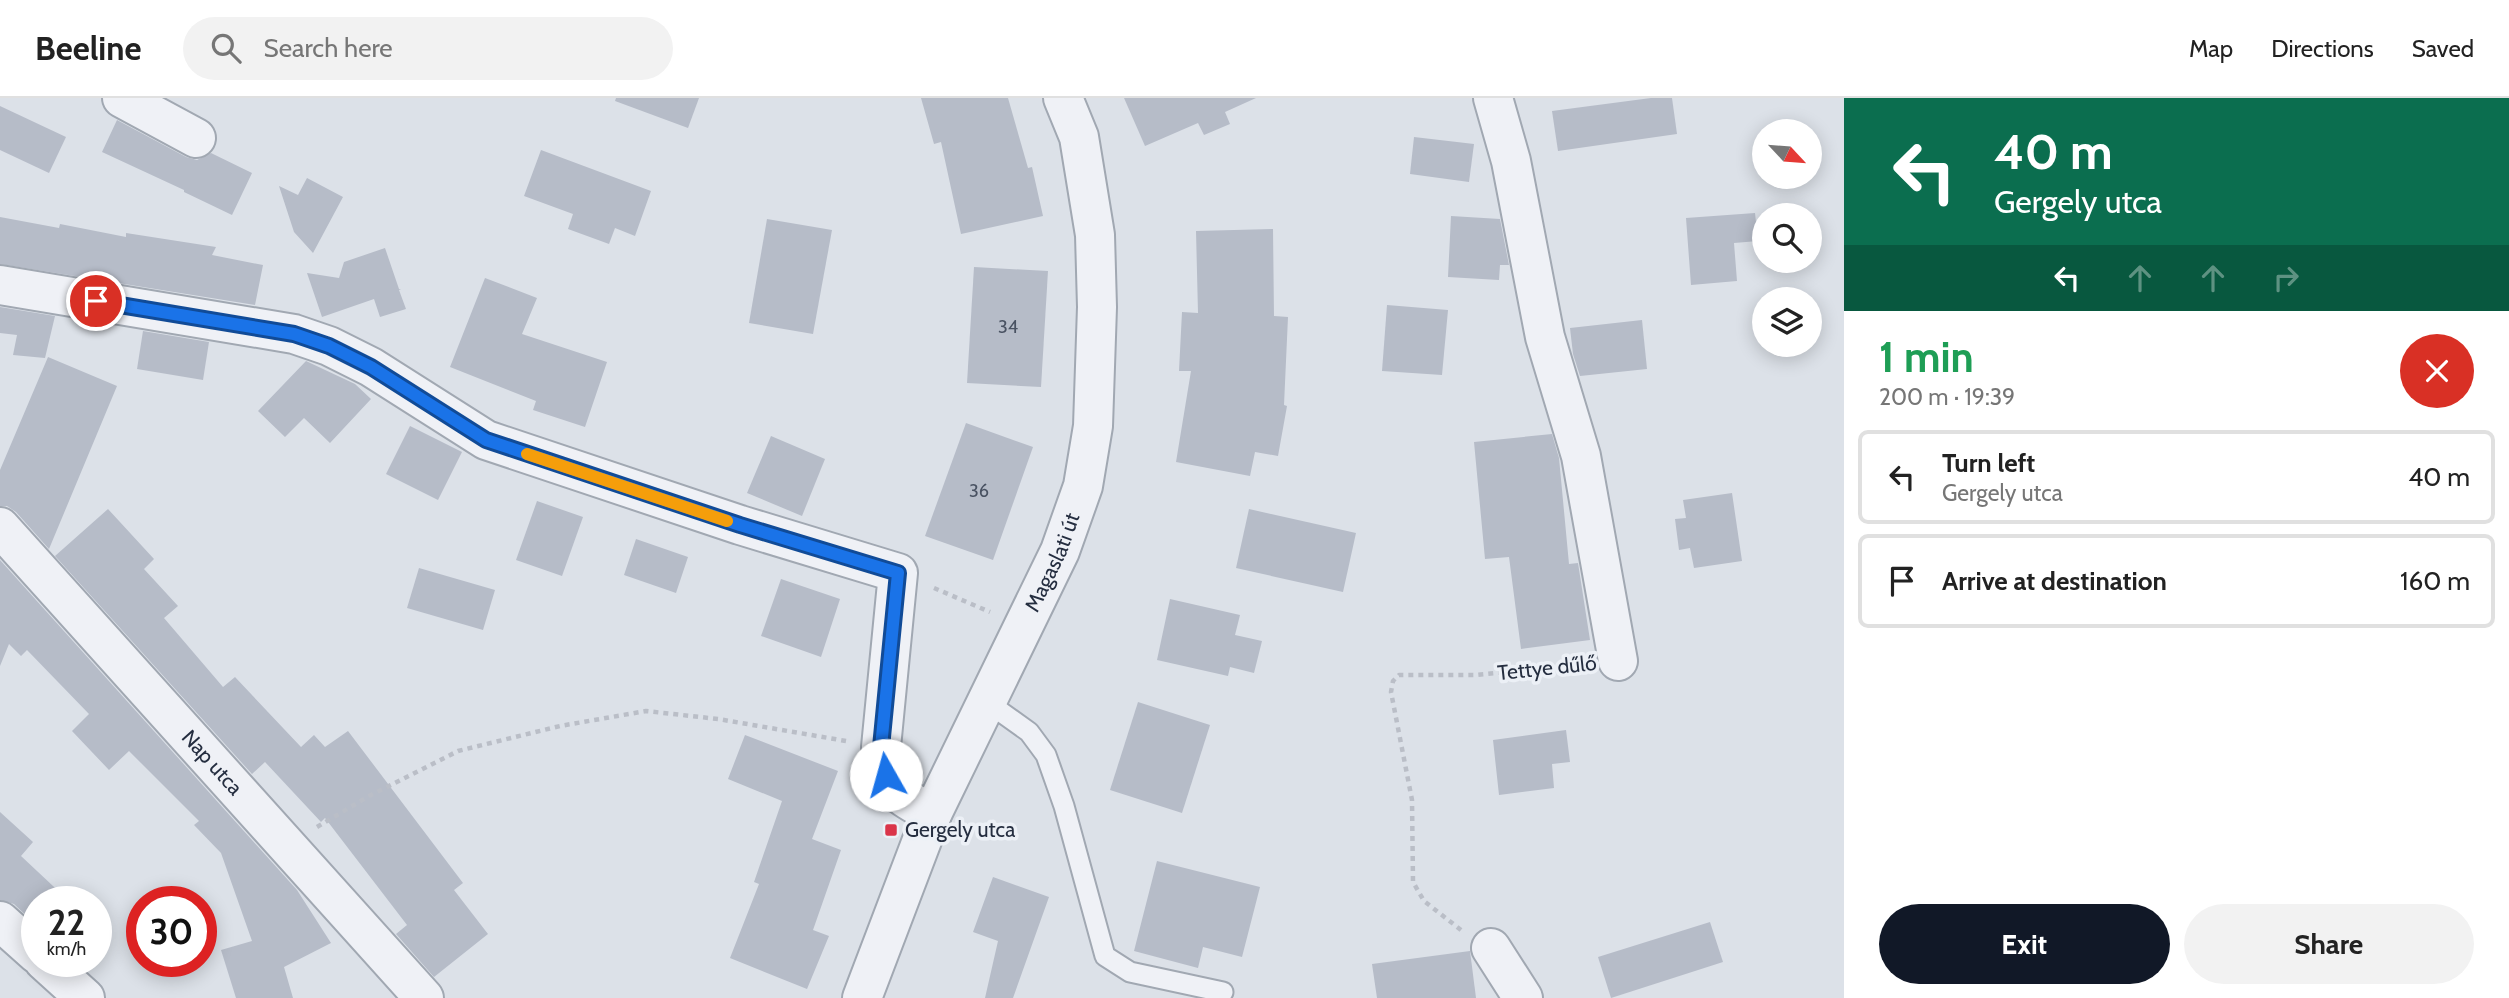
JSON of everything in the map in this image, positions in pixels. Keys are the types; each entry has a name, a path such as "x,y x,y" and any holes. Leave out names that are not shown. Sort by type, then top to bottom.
{"street":[{"path":"122,98 196,138"},
{"name":"Magaslati út","path":"862,998 932,814 1060,551 1083,485 1093,426 1097,307 1096,235 1079,137 1063,98"},
{"name":"Tettye dűlő","path":"1493,98 1511,161 1545,337 1581,456 1618,661"},
{"path":"0,285 294,334 329,346 371,367 486,440 740,525 898,573 881,747 886,775 896,793 932,814"},
{"name":"Nap utca","path":"0,527 424,998"},
{"path":"0,921 21,940"},
{"path":"1491,948 1523,998"},
{"path":"62,977 85,998"}],"lane":[{"path":"988,702 1029,732 1046,755 1064,806 1105,956 1130,972 1223,992"}],"path":[{"path":"898,573 1025,627"},
{"name":"Tettye dűlő","path":"1491,948 1452,925 1424,901 1413,882 1412,800 1391,692 1393,681 1399,675 1475,675 1618,661"},
{"path":"286,845 369,796 458,751 572,723 646,711 718,719 881,747"}],"building":[{"path":"616,98 699,98 688,128 615,101"},
{"path":"921,98 1008,98 1028,168 1032,167 1043,216 961,234 941,142 934,144"},
{"path":"1124,98 1256,98 1225,112 1230,124 1204,135 1198,123 1145,146"},
{"path":"1651,98 1672,98 1677,134 1558,151 1552,111"},
{"path":"0,106 66,137 49,173 0,150"},
{"path":"117,120 186,157 197,160 211,153 252,173 232,215 102,152"},
{"path":"1414,137 1474,144 1469,182 1410,174"},
{"path":"541,150 651,191 635,236 615,228 609,244 568,229 573,214 524,196"},
{"path":"307,178 343,197 313,253 294,232 279,186 298,195"},
{"path":"1752,213 1752,242 1734,243 1737,281 1691,285 1686,218"},
{"path":"1451,216 1500,219 1509,265 1500,265 1499,280 1448,277"},
{"path":"0,217 59,228 60,224 126,237 126,233 216,247 212,255 263,265 255,305 0,264"},
{"path":"767,219 832,230 813,334 749,323"},
{"path":"1273,229 1274,316 1288,317 1284,405 1287,406 1278,456 1255,452 1250,476 1176,462 1191,371 1179,371 1182,312 1198,313 1196,231"},
{"path":"385,248 406,309 380,317 374,299 322,317 307,273 339,278 344,262"},
{"path":"974,267 1048,271 1041,387 967,383"},
{"path":"485,278 537,298 522,334 607,362 585,427 533,410 536,401 450,367"},
{"path":"1387,305 1448,310 1442,375 1382,371"},
{"path":"0,307 55,316 45,358 13,355 17,335 0,333"},
{"path":"1642,320 1647,369 1580,376 1573,354 1570,328"},
{"path":"143,331 209,342 203,380 137,369"},
{"path":"48,357 117,386 49,549 16,512 7,506 0,506 0,470"},
{"path":"306,361 355,384 371,399 330,443 304,418 285,437 258,411"},
{"path":"966,423 1033,447 993,560 925,536"},
{"path":"410,426 462,452 438,500 386,474"},
{"path":"1552,434 1559,458 1569,564 1578,563 1590,640 1521,649 1509,557 1485,559 1474,442"},
{"path":"771,436 825,459 802,516 747,493"},
{"path":"1732,493 1742,561 1694,568 1690,548 1679,550 1675,519 1686,518 1683,500"},
{"path":"537,501 583,517 562,576 516,560"},
{"path":"108,509 154,559 144,569 178,606 164,618 223,687 235,677 301,747 314,735 325,747 348,731 463,883 454,890 488,934 434,977 396,934 407,925 325,818 321,822 265,762 252,774 55,556"},
{"path":"1249,509 1356,533 1343,592 1236,568"},
{"path":"636,539 688,557 676,593 624,575"},
{"path":"0,560 297,890 331,943 284,967 293,998 236,998 221,950 252,941 221,853 194,825 199,821 129,751 109,770 72,731 89,714 27,650 21,656 9,644 0,666"},
{"path":"419,568 495,590 483,630 407,608"},
{"path":"781,579 840,599 821,657 761,636"},
{"path":"1170,599 1240,615 1235,635 1262,641 1254,673 1230,667 1228,676 1157,660"},
{"path":"1138,702 1210,725 1182,813 1110,790"},
{"path":"1566,730 1570,762 1552,764 1554,788 1499,795 1493,740"},
{"path":"745,735 838,771 812,839 841,850 813,930 829,936 807,989 730,958 759,884 754,882 782,801 728,779"},
{"path":"0,812 33,842 21,856 53,886 21,886 21,911 14,904 0,900"},
{"path":"1157,861 1260,887 1242,957 1203,947 1198,968 1134,951"},
{"path":"993,877 1049,897 1013,998 985,998 998,941 973,932"},
{"path":"1710,922 1723,962 1611,998 1598,957"},
{"path":"1470,951 1476,998 1377,998 1372,964"}],"slow traffic":[{"path":"527,454 727,521"}],"place":[{"name":"Gergely utca","path":"891,830"}],"route":[{"path":"96,301 294,334 329,346 371,367 486,440 740,525 898,573 881,747 886,775"}]}
